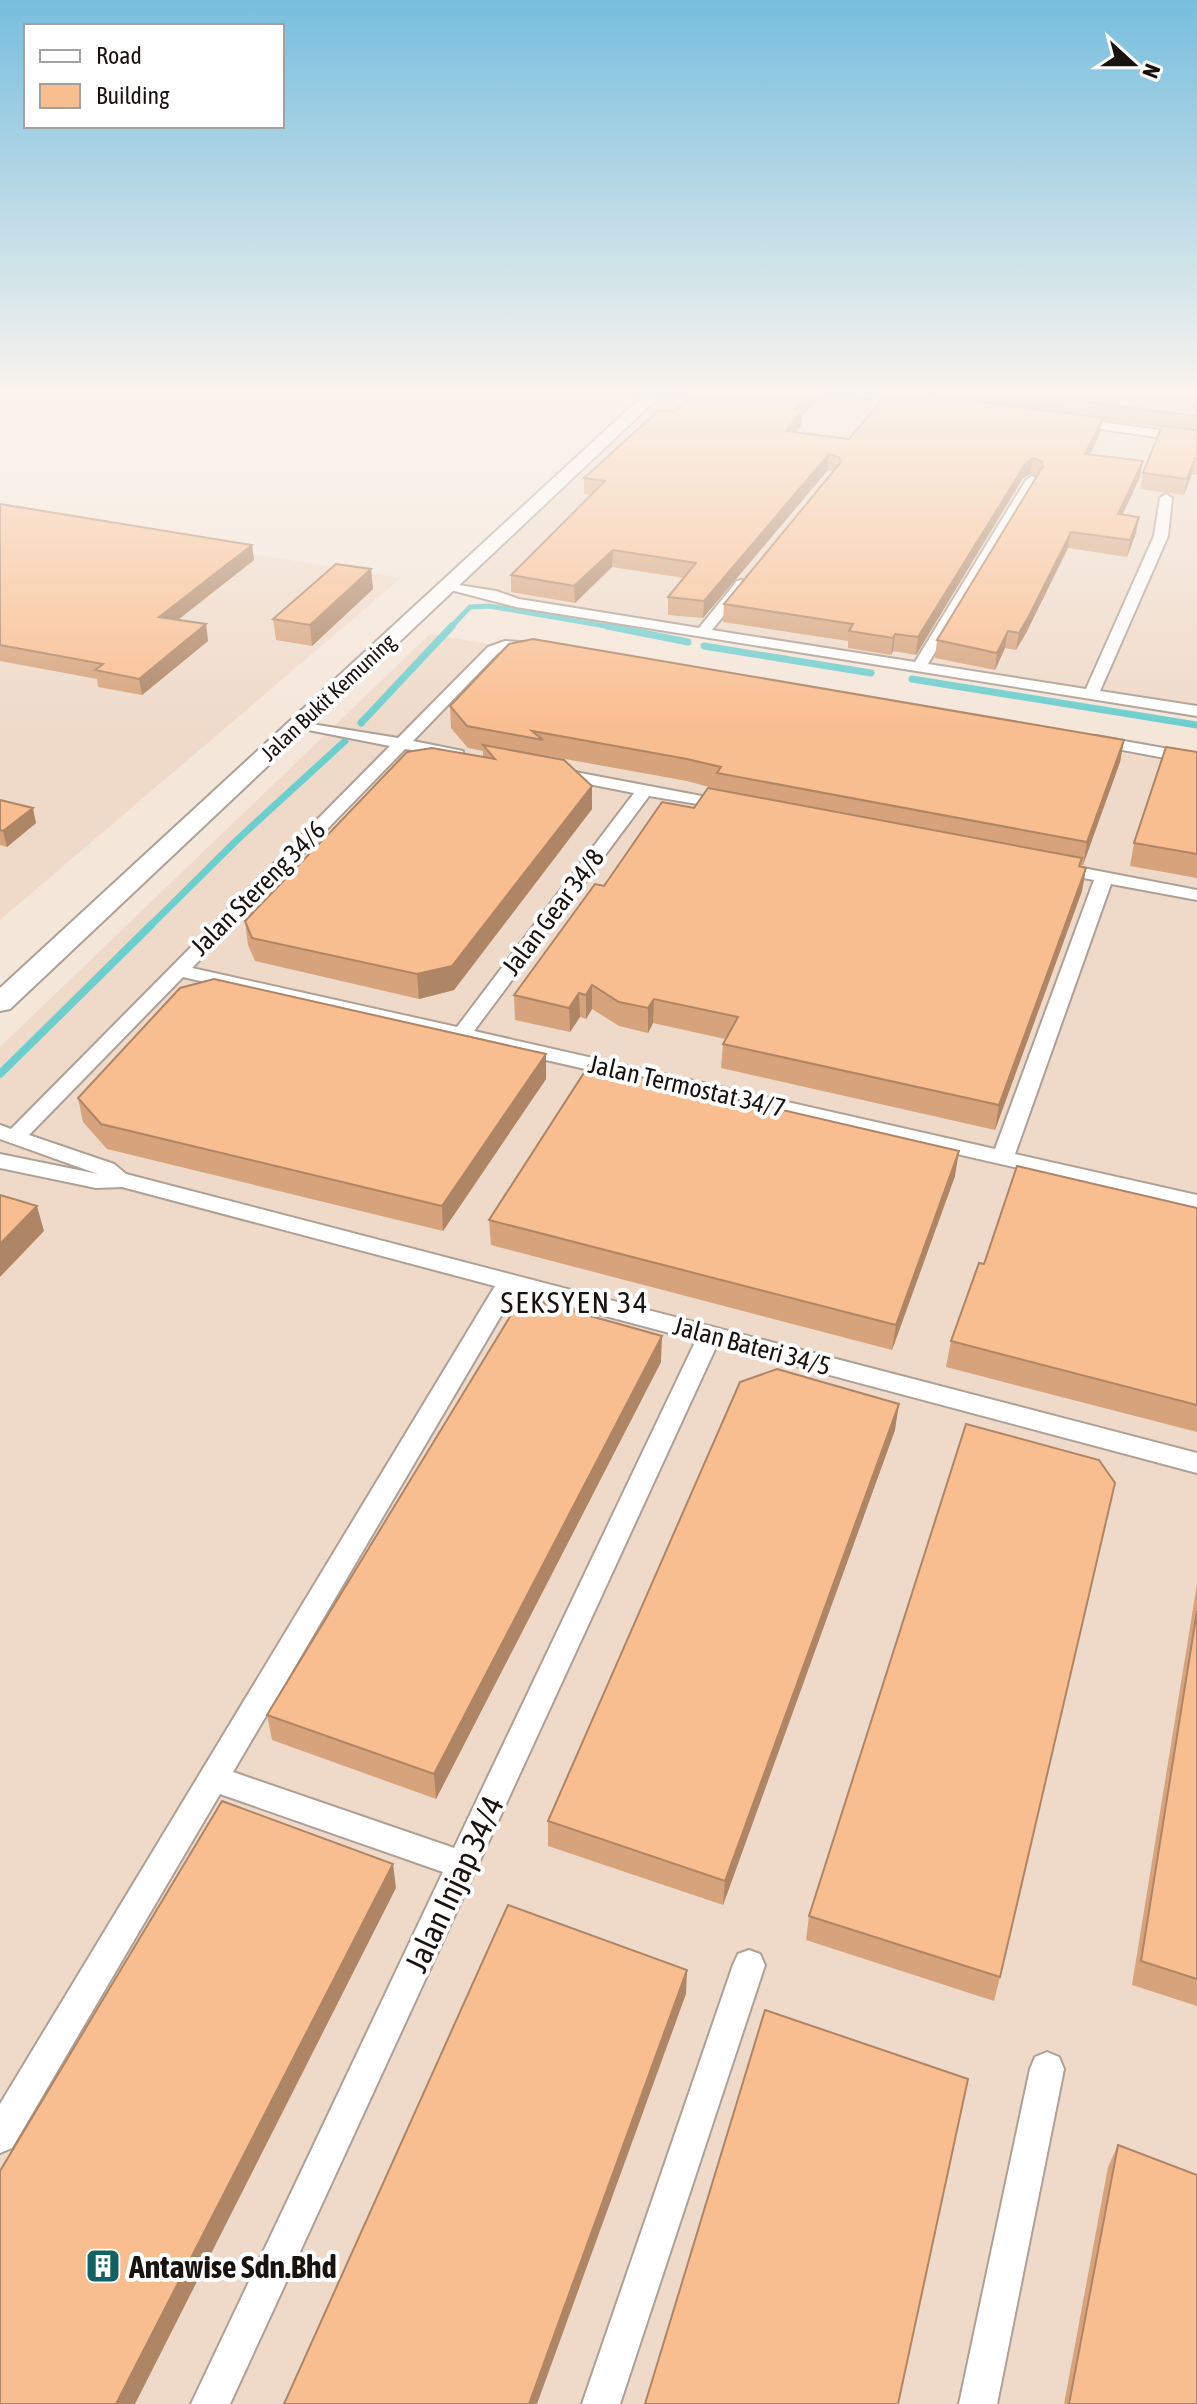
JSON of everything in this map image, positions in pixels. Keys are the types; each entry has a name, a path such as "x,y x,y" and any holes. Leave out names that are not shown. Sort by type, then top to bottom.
{"main road":[{"name":"Jalan Bukit Kemuning","path":"0,1003 535,504"}],"street":[{"path":"919,667 1017,504"},
{"path":"1091,694 1161,536 1165,504"},
{"path":"703,632 751,573"},
{"path":"446,587 496,595 516,603 1197,711"},
{"name":"Jalan Stereng 34/6","path":"8,1134 177,970 493,650 505,645 554,649"},
{"path":"299,724 476,758"},
{"path":"1074,738 1197,759"},
{"path":"537,769 743,808"},
{"name":"Jalan Gear 34/8","path":"461,1035 645,790"},
{"path":"1044,866 1197,895"},
{"path":"1003,1158 1104,877"},
{"name":"Jalan Termostat 34/7","path":"177,970 1197,1202"},
{"path":"8,1134 106,1169 122,1180"},
{"path":"0,1161 96,1181 122,1180"},
{"name":"Jalan Bateri 34/5","path":"122,1180 1197,1463"},
{"path":"0,2136 509,1283"},
{"name":"Jalan Injap 34/4","path":"210,2404 710,1335"},
{"path":"213,1778 462,1865"},
{"path":"601,2404 749,1965"},
{"path":"978,2404 1047,2069"}],"shaded area":[{"path":"547,504 1197,504 1197,709 522,600 500,592 460,586"},
{"path":"0,513 401,578 0,920"},
{"path":"430,634 1197,766 1197,2404 0,2404 0,1047"}],"building":[{"path":"0,504 252,545 159,617 206,624 139,679 95,670 103,664 0,645"},
{"path":"582,504 786,504 704,601 668,597 696,563 613,550 574,586 511,575"},
{"path":"806,504 1000,504 918,637 895,634 893,638 849,631 853,624 724,604"},
{"path":"1020,504 1123,504 1118,514 1139,517 1130,540 1071,532 1019,633 1008,631 997,653 937,640"},
{"path":"336,564 371,569 310,625 273,619"},
{"path":"533,639 1124,740 1087,842 717,773 721,767 687,759 532,731 543,740 467,726 450,706 509,644"},
{"path":"483,745 564,760 592,786 452,966 417,974 252,938 245,921 407,752 432,748 495,759"},
{"path":"1166,747 1197,752 1197,854 1134,843"},
{"path":"708,788 1082,858 1079,866 1086,868 999,1105 723,1044 738,1017 654,999 648,1008 619,1002 592,985 586,995 579,993 569,1008 514,995 595,884 604,886 662,802 694,808"},
{"path":"0,800 33,808 3,831 0,830"},
{"path":"214,979 546,1054 442,1206 101,1124 78,1098 180,988"},
{"path":"589,1065 959,1151 896,1325 489,1220"},
{"path":"1017,1166 1197,1208 1197,1405 951,1341 979,1263 984,1264"},
{"path":"0,1195 37,1206 0,1244"},
{"path":"522,1297 662,1336 434,1774 267,1715"},
{"path":"777,1369 899,1404 725,1881 548,1821 740,1382"},
{"path":"966,1424 1099,1460 1115,1483 1000,1977 809,1916"},
{"path":"1197,1611 1197,1979 1141,1961"},
{"path":"222,1801 393,1864 116,2404 0,2404 0,2171"},
{"path":"508,1905 687,1970 529,2404 284,2404"},
{"path":"765,2010 968,2079 898,2404 645,2404"},
{"path":"1118,2145 1197,2175 1197,2404 1069,2404"}],"waterway":[{"path":"450,628 470,607 489,606 617,628"},
{"path":"361,723 452,626"},
{"path":"607,626 688,642"},
{"path":"704,646 871,673"},
{"path":"912,679 1197,725"},
{"path":"149,927 238,839 345,741"},
{"path":"0,1074 151,925"}],"place":[{"name":"Antawise Sdn.Bhd","path":"103,2266"}],"district":[{"name":"SEKSYEN 34","path":"575,1302"}]}
